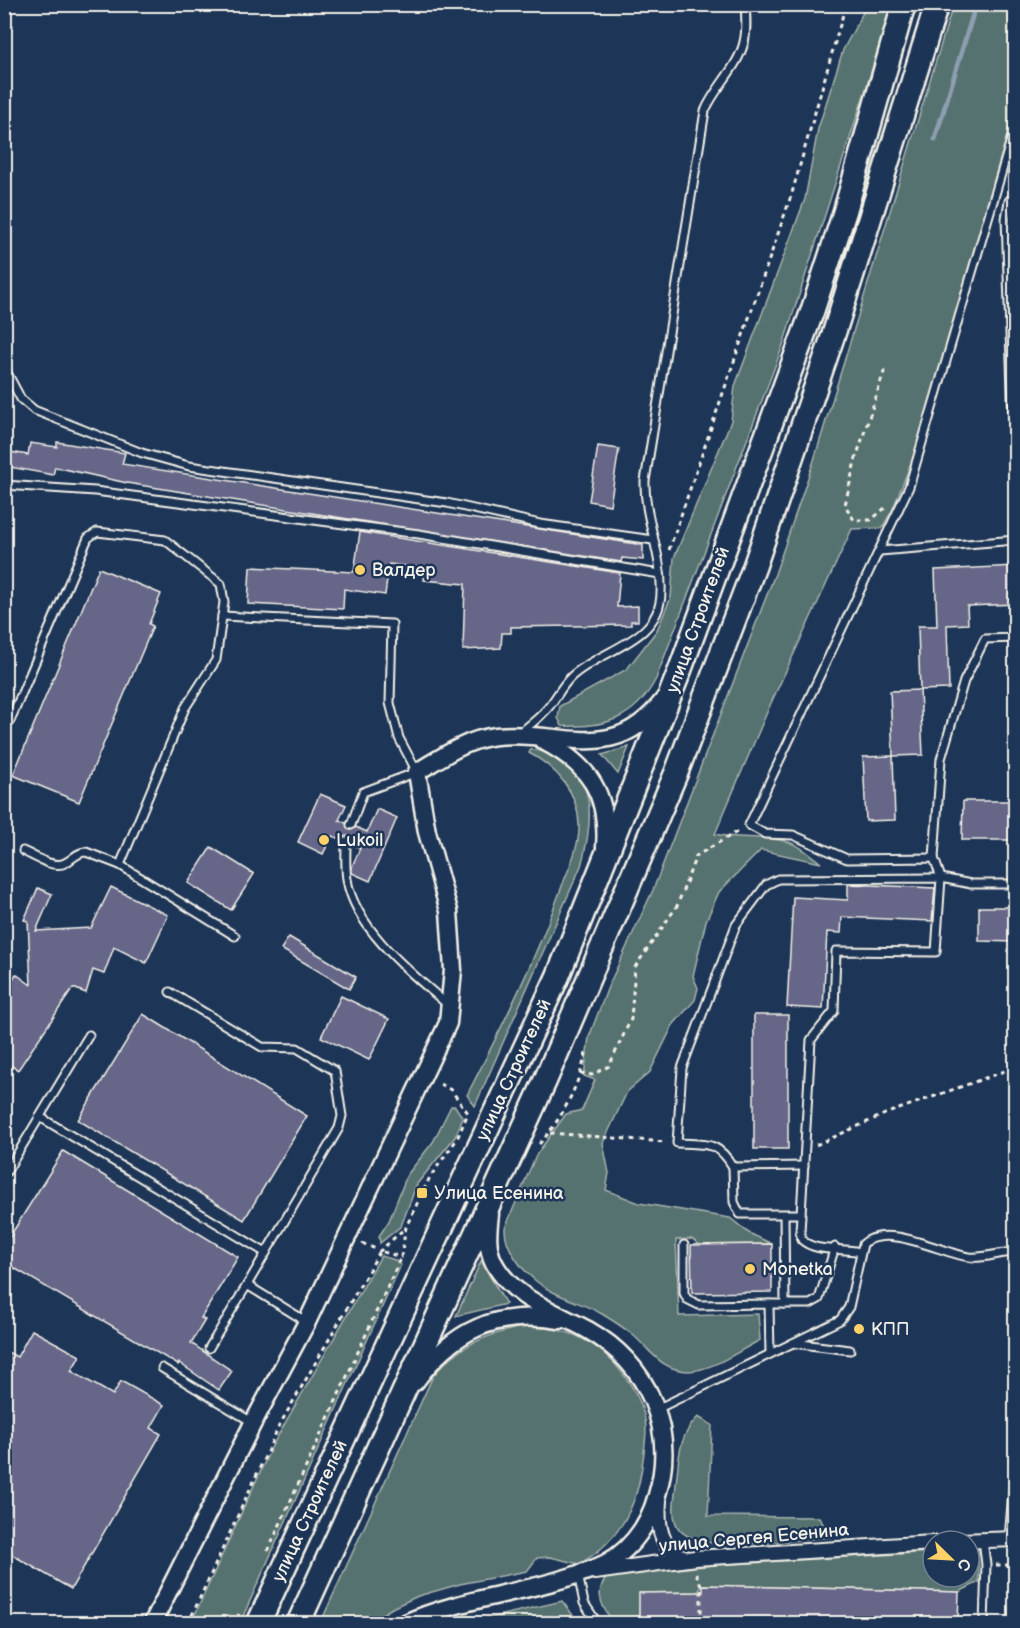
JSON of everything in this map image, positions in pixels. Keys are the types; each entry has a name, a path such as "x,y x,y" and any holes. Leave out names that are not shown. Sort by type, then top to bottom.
{"main road":[{"name":"улица Строителей","path":"249,1618 558,975 598,879 680,670 816,301 845,211 904,4"},
{"name":"улица Строителей","path":"298,1623 626,896 677,771 755,565 835,330 937,4"}],"street":[{"path":"152,1623 253,1423 308,1322 448,1023 453,970 449,911 427,832 417,772 457,747 494,736 526,736 585,742 628,730 659,706 680,670"},
{"path":"526,736 559,749 577,762 599,793 606,819 606,833 598,879"},
{"path":"497,1185 488,1232 488,1247 501,1275 519,1292 606,1342 621,1354 644,1381 657,1409 663,1442 658,1516 662,1538 670,1550 687,1559"},
{"path":"389,1421 436,1356 473,1329 515,1317 573,1322"},
{"path":"403,1623 442,1609 578,1574 606,1563 627,1549 645,1525 662,1481"},
{"path":"983,1539 1012,1539"},
{"name":"улица Сергея Есенина","path":"578,1574 687,1559 921,1544"}],"lane":[{"path":"526,736 573,675 649,627 660,604 660,574 645,504 645,481 702,126 711,95 740,53 745,34 745,4"},
{"path":"934,858 847,859 794,835 765,834 749,825 909,487 1016,123"},
{"path":"1016,194 1010,201 1006,218 1016,504"},
{"path":"4,367 21,399 34,410 142,453 189,466 447,503 519,520 652,540"},
{"path":"4,485 95,491 312,522 419,534 660,574"},
{"path":"10,721 82,549 88,538 97,532 165,540 221,584 224,591 216,660 185,708 120,865"},
{"path":"880,551 1016,540"},
{"path":"222,616 392,624 390,703 399,738 417,772 363,792 351,825"},
{"path":"860,1252 835,1247 816,1248 802,1240 801,1214 811,1040 834,1011 836,951 936,952 941,878 934,858 941,759 964,681 985,639 1016,638"},
{"path":"346,841 347,881 362,919 408,971 449,1006"},
{"path":"23,851 56,864 63,864 81,852 86,852 120,865 235,936"},
{"path":"801,1214 740,1214 734,1202 733,1167 723,1151 717,1148 677,1143 682,1068 736,925 766,885 784,878 941,878 971,884 1016,884"},
{"path":"170,992 261,1047 297,1048 334,1071 342,1116 339,1128 209,1348"},
{"path":"4,1176 89,1035"},
{"path":"40,1117 266,1253"},
{"path":"733,1167 804,1166"},
{"path":"784,1215 785,1304"},
{"path":"657,1409 844,1317 849,1307 860,1252 868,1240 885,1236 972,1257 1016,1252"},
{"path":"684,1245 684,1293 690,1302 699,1305 810,1304 819,1299 835,1247"},
{"path":"247,1285 308,1322"},
{"path":"769,1304 770,1354"},
{"path":"793,1343 850,1350"},
{"path":"162,1368 253,1423"},
{"path":"1012,1539 1016,1456"},
{"path":"983,1539 986,1565 984,1623"},
{"path":"578,1574 584,1603 598,1623"}],"path":[{"path":"660,574 792,193 846,4"},
{"path":"885,369 855,461 844,505 854,520 871,520 886,507"},
{"path":"580,1073 592,1074 609,1066 631,1019 635,967 677,906 696,856 749,825"},
{"path":"538,1145 550,1132 580,1073 586,1053"},
{"path":"805,1150 885,1114 1016,1067"},
{"path":"264,1560 401,1257 406,1227 430,1177 457,1139 468,1113 451,1090 422,1075"},
{"path":"550,1132 677,1143"},
{"path":"188,1623 279,1426 380,1251 406,1227"},
{"path":"348,1237 380,1251 401,1257"},
{"path":"986,1565 1016,1565"},
{"path":"696,1578 701,1585 701,1619 714,1623"},
{"path":"234,1623 249,1618"}],"green space":[{"path":"867,5 893,5 782,348 656,679 638,704 617,718 592,725 562,726 558,718 560,706 627,669 657,630 671,597 674,558 731,421 735,386 805,199 818,129 843,50"},
{"path":"953,5 1015,5 1015,107 1004,146 915,453 892,511 882,528 852,529 771,703 715,834 790,842 821,863 761,850 719,892 706,921 693,976 698,988 695,1000 673,1025 650,1072 627,1092 603,1143 609,1173 606,1190 639,1203 730,1218 749,1233 772,1244 700,1245 692,1239 676,1240 679,1316 758,1314 760,1340 707,1367 689,1371 680,1370 664,1364 633,1335 606,1316 543,1287 525,1271 515,1258 507,1243 505,1228 536,1155 566,1114 582,1110 595,1080 584,1076 589,1037 608,987 653,890 775,574 814,460"},
{"path":"629,747 618,774 602,755"},
{"path":"531,749 553,755 569,764 580,777 586,792 589,827 581,866 475,1106 467,1095 530,966 571,864 578,840 578,813 570,792 557,774 529,753"},
{"path":"451,1106 455,1106 463,1118 455,1137 417,1184 401,1226 380,1243 379,1236 389,1221 407,1175 433,1142"},
{"path":"381,1256 395,1260 401,1265 240,1623 191,1623 272,1446"},
{"path":"481,1261 506,1304 456,1316"},
{"path":"523,1327 560,1331 592,1344 604,1353 624,1375 639,1401 644,1415 646,1439 638,1488 628,1515 621,1526 603,1547 579,1564 550,1557 537,1558 527,1571 460,1584 418,1596 367,1623 320,1624 433,1376 452,1357 473,1343 497,1333"},
{"path":"698,1417 712,1425 708,1516 819,1517 831,1537 728,1544 707,1542 690,1537 679,1529 676,1524 674,1507 679,1457 683,1440"},
{"path":"921,1553 921,1589 965,1589 959,1592 704,1585 697,1592 640,1593 639,1619 630,1623 616,1623 603,1607 600,1594 603,1582 608,1576 715,1565"},
{"path":"562,1601 579,1623 468,1623"}],"building":[{"path":"57,442 125,453 122,464 643,545 643,560 622,558 621,562 361,521 127,483 55,467 53,475 4,466 4,451 28,455 30,443 57,447"},
{"path":"598,446 619,449 610,505 589,501"},
{"path":"360,532 620,573 617,607 638,606 638,621 631,621 631,625 511,627 511,633 502,633 501,648 463,650 465,584 424,580 425,568 389,564 385,595 344,589 343,609 248,604 250,567 354,572"},
{"path":"1016,566 1016,604 967,606 968,624 947,625 949,689 920,690 918,626 937,626 935,570"},
{"path":"99,568 161,594 149,624 153,626 79,802 13,775"},
{"path":"920,690 923,755 893,756 890,691"},
{"path":"893,756 895,820 866,821 863,757"},
{"path":"320,794 346,805 339,820 346,823 350,830 356,827 367,832 377,809 397,818 370,881 352,873 352,867 360,848 352,844 348,836 341,839 332,836 323,854 298,842"},
{"path":"963,801 1016,801 1016,840 962,840"},
{"path":"211,847 254,874 231,910 188,883"},
{"path":"848,884 935,888 932,921 842,917 841,933 827,932 823,1009 787,1007 793,897 848,900"},
{"path":"111,887 168,915 146,963 114,947 104,974 93,970 86,993 73,988 18,1070 4,1061 4,992 16,974 31,985 28,921 24,920 38,888 52,894 36,931 91,928"},
{"path":"979,907 1016,907 1016,942 979,941"},
{"path":"289,937 356,977 349,989 281,949"},
{"path":"341,996 389,1019 369,1060 321,1037"},
{"path":"143,1014 307,1116 244,1220 78,1120"},
{"path":"754,1015 788,1015 788,1149 754,1149"},
{"path":"63,1151 238,1257 201,1318 205,1320 191,1343 232,1371 219,1390 179,1363 178,1365 4,1262 4,1246"},
{"path":"772,1244 772,1292 692,1293 691,1245"},
{"path":"32,1330 80,1356 71,1371 113,1395 121,1381 164,1405 151,1428 161,1434 71,1589 4,1550 4,1350 17,1357"},
{"path":"703,1585 959,1592 958,1623 697,1618 697,1623 639,1623 639,1593 703,1592"}],"waterway":[{"path":"935,139 976,4"}],"place":[{"name":"Валдер","path":"360,570"},
{"name":"Lukoil","path":"324,840"},
{"name":"Улица Есенина","path":"422,1193"},
{"name":"Monetka","path":"750,1269"},
{"name":"КПП","path":"859,1329"}]}
